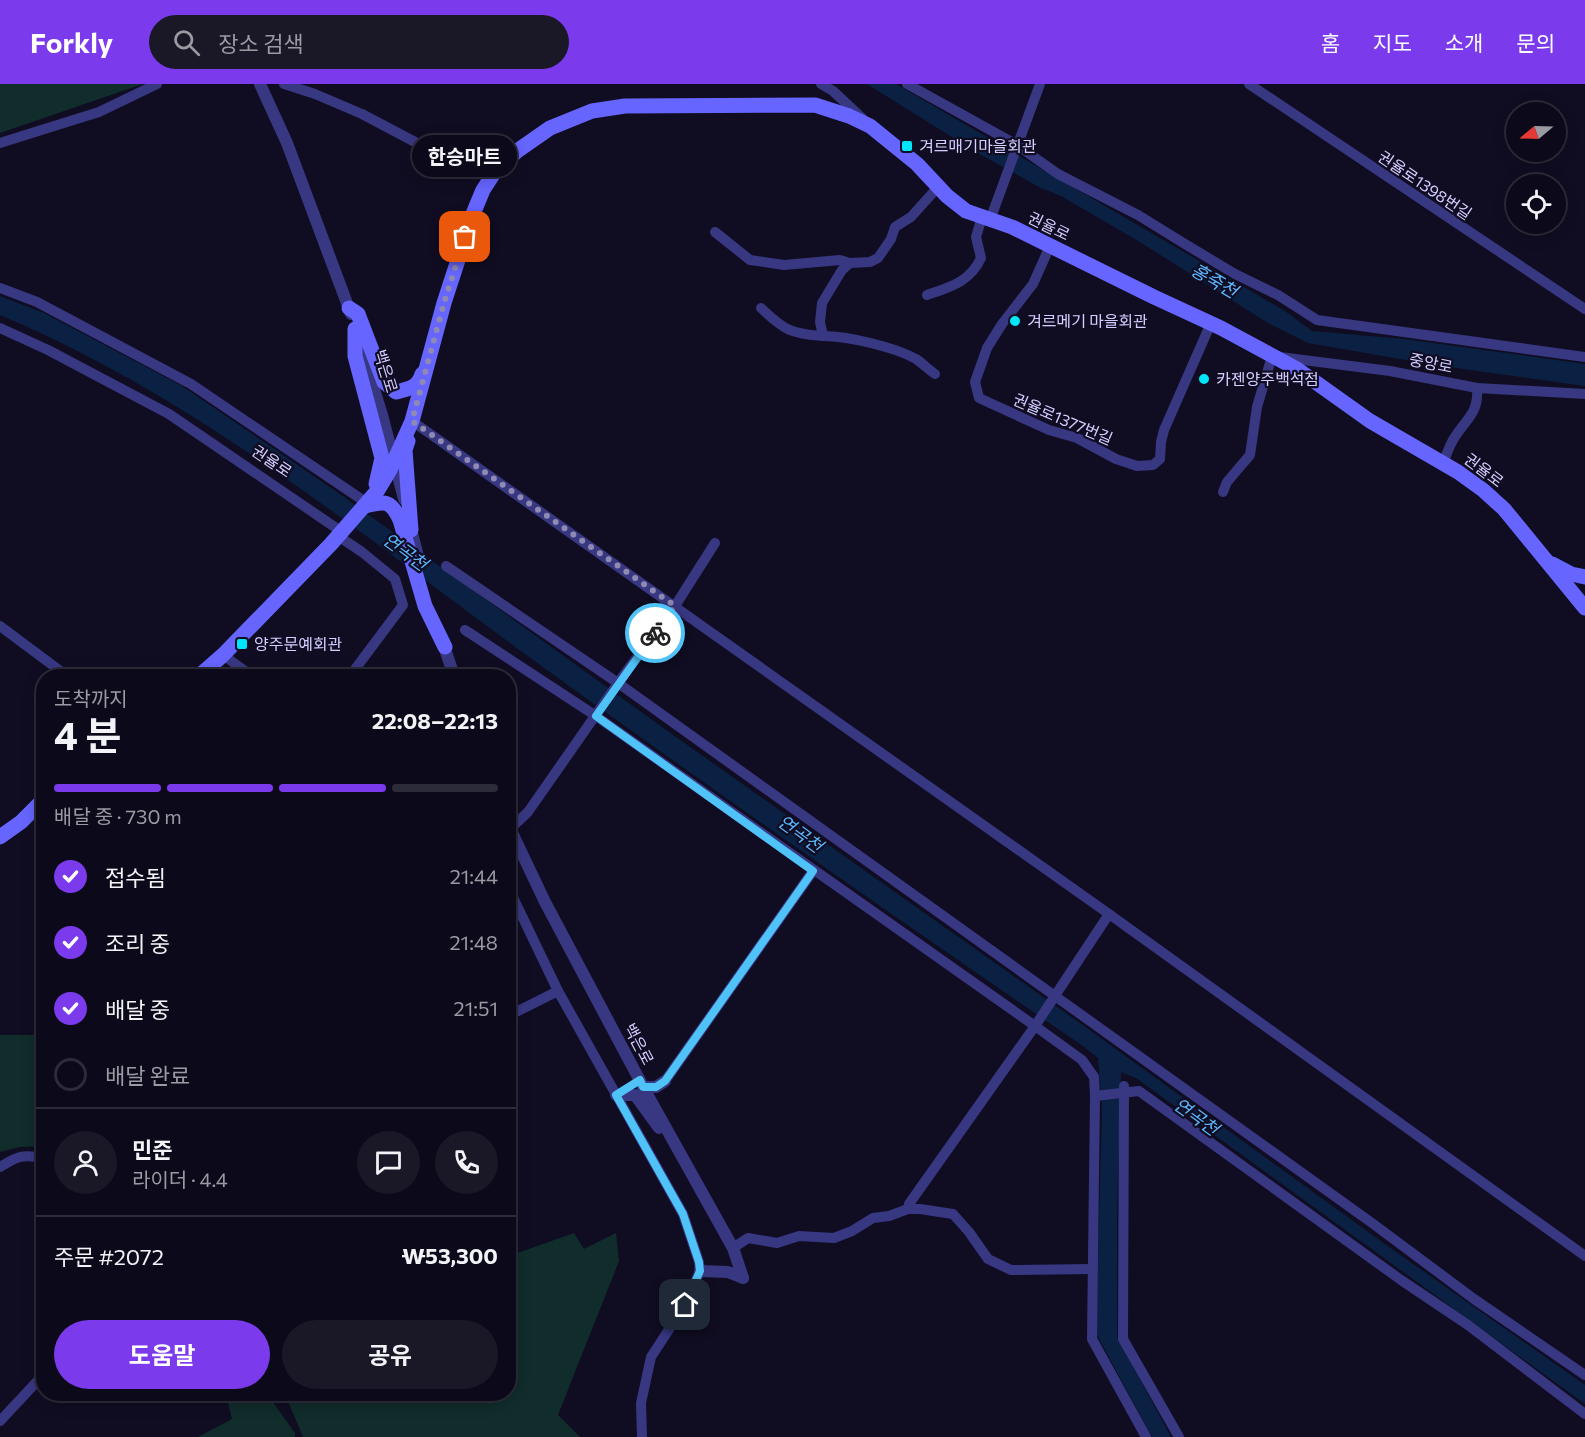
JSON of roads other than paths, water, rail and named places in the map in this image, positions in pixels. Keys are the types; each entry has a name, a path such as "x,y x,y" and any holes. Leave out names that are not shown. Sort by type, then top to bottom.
{"main road":[{"name":"권율로","path":"367,503 414,422 439,323 472,214 483,190 494,173 506,161 534,138 574,117 602,109 625,106 803,104 826,107 870,126 917,164 961,208 1012,227 1211,323 1297,369 1389,433 1483,490 1504,508 1585,608"},
{"path":"349,308 358,314 384,382 396,392 416,385 421,378 424,361 439,323"},
{"path":"208,669 340,534 367,503 382,458 355,356 355,329"},
{"path":"414,422 405,450 410,536 428,605 445,648"},
{"path":"367,503 387,503 395,509 410,536"},
{"path":"1545,560 1571,574 1585,578"},
{"path":"0,837 21,822 36,807"}],"street":[{"path":"0,143 99,112 157,84"},
{"name":"백은로","path":"260,84 287,143 349,308 394,460 410,536"},
{"path":"284,84 362,114 451,161 494,173"},
{"path":"820,84 826,107"},
{"path":"820,84 837,95 870,126"},
{"path":"907,84 1017,145 1058,174 1138,214 1235,274 1278,295 1317,320 1585,357"},
{"path":"927,296 956,285 974,273 981,258 976,237 1004,186 1004,179 1040,84"},
{"name":"권율로1398번길","path":"1249,84 1585,309"},
{"path":"715,232 750,260 784,265 840,260 850,263 870,262 878,258 895,227 911,217 938,187"},
{"name":"권율로1377번길","path":"1050,246 1033,284 1002,324 987,348 975,382 979,398 1049,430 1077,438 1116,459 1137,466 1153,465 1160,459 1161,442 1168,420 1211,323"},
{"path":"823,336 820,322 822,303 842,270 850,263"},
{"name":"권율로","path":"0,288 37,302 191,384 367,503"},
{"path":"761,308 781,326 795,333 841,336 879,346 915,358 934,374"},
{"name":"권율로","path":"0,328 48,350 169,414 340,534 395,579 403,604 355,669"},
{"path":"1223,492 1227,482 1250,455 1257,407 1272,356"},
{"name":"중앙로","path":"1272,356 1390,370 1477,388 1585,394"},
{"path":"1443,464 1453,440 1466,424 1478,402 1477,388"},
{"path":"414,422 1109,914 1585,1256"},
{"path":"516,821 528,812 675,606 715,543"},
{"path":"446,566 618,683 1372,1223 1474,1299 1585,1375"},
{"path":"0,626 58,669"},
{"path":"465,630 596,716 1082,1060 1094,1077 1095,1096 1092,1339 1146,1437"},
{"path":"445,648 452,669"},
{"path":"223,655 242,669"},
{"name":"백은로","path":"516,839 545,902 641,1083 733,1248 743,1278 728,1272 700,1271"},
{"path":"616,1095 641,1083 656,1087 665,1081 813,871"},
{"path":"516,904 558,991 683,1214 699,1262 700,1271 685,1305 651,1357 641,1403 642,1437"},
{"path":"908,1209 909,1204 1035,1026 1109,914"},
{"path":"516,1012 558,991"},
{"path":"1095,1096 1125,1090 1139,1091 1401,1280 1468,1325 1585,1414"},
{"path":"1125,1090 1123,1339 1179,1437"},
{"path":"616,1095 635,1095 685,1161"},
{"path":"0,1167 17,1156 36,1157"},
{"path":"733,1248 748,1238 777,1243 799,1236 834,1238 852,1231 873,1218 889,1216 908,1209 953,1214 988,1259 1011,1270 1092,1269"},
{"path":"0,1421 36,1383"}],"water":[{"name":"홍죽천","path":"867,84 896,84 1285,311 1312,331 1404,339 1585,364 1585,386 1435,365 1308,343 1268,323 1135,239 1061,196 1041,188 976,152"},
{"name":"연곡천","path":"0,296 44,313 182,386 337,492 662,727 1585,1385 1585,1404 1136,1078 1121,1072 1117,1208 1117,1337 1171,1437 1152,1437 1096,1333 1102,1108 1098,1058 658,750 268,466 204,423 138,384 70,347 0,315"}],"place":[{"name":"겨르매기마을회관","path":"907,146"},
{"name":"한승마트","path":"465,237"},
{"name":"겨르메기 마을회관","path":"1015,321"},
{"name":"카젠양주백석점","path":"1204,379"},
{"name":"양주문예회관","path":"242,644"}]}
